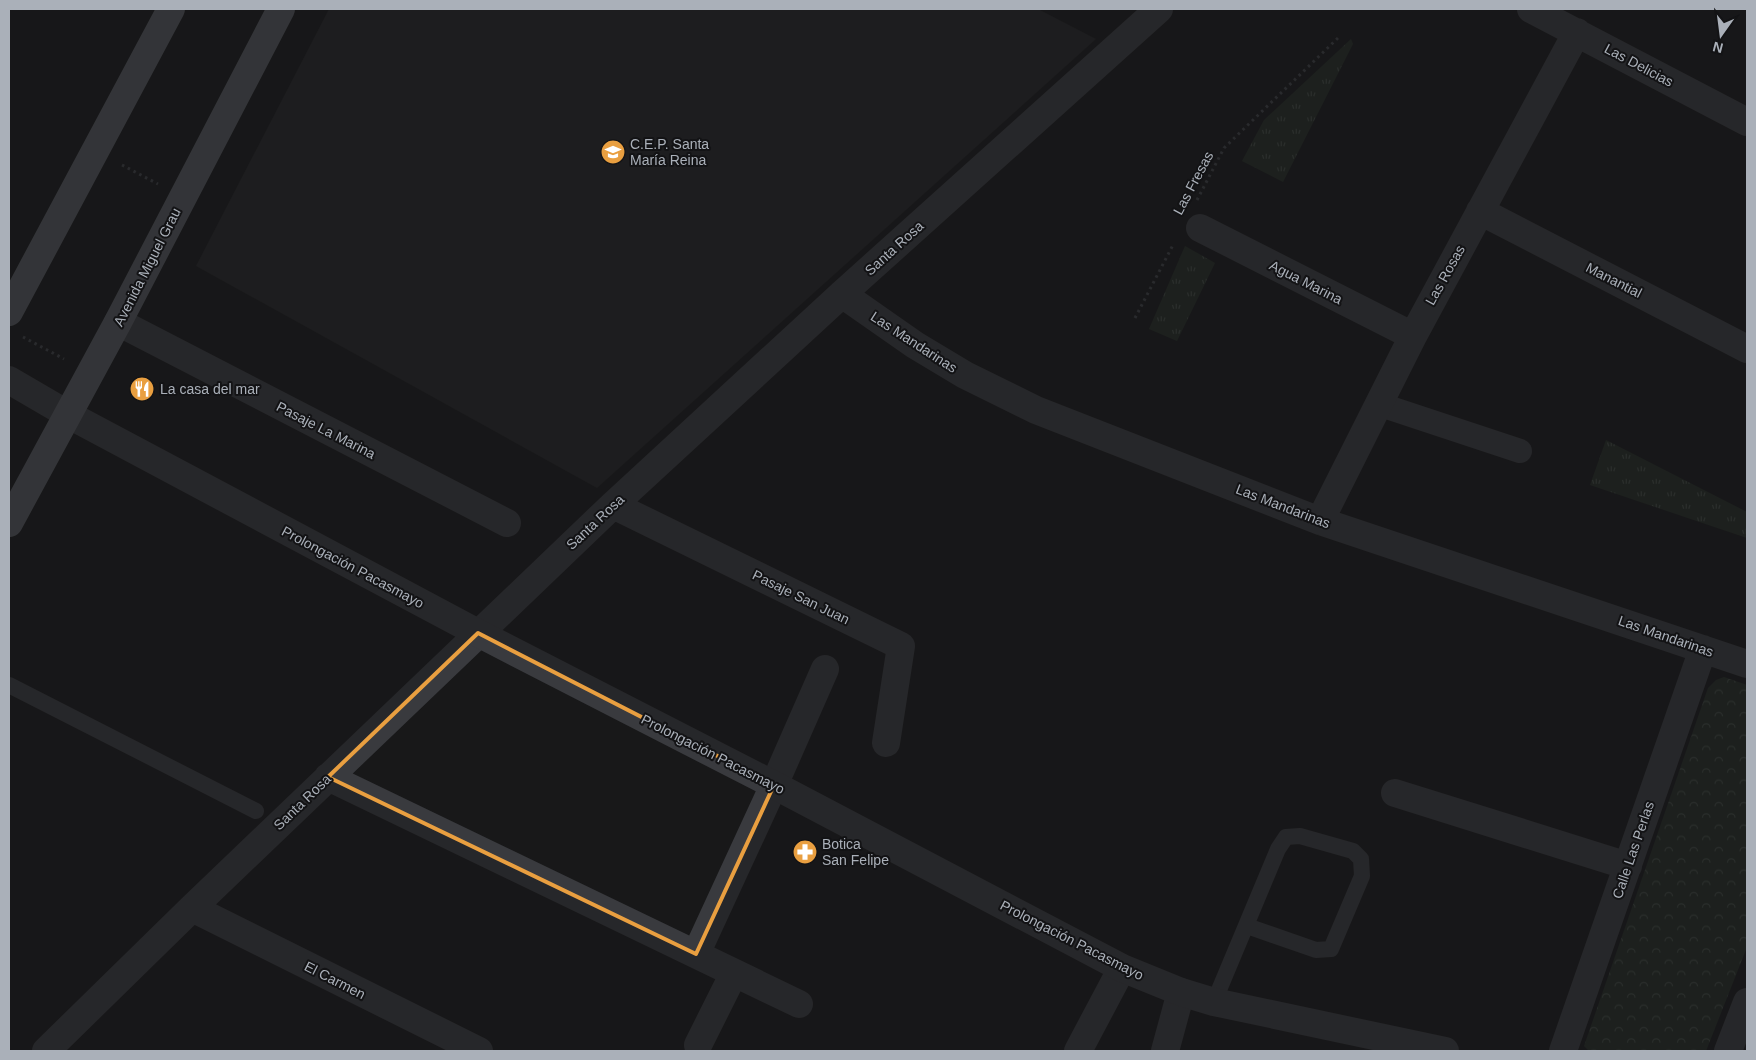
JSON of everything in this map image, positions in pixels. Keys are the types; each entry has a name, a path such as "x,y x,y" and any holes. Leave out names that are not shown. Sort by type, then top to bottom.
{"main road":[{"path":"13,323 95,151 171,9"},
{"name":"Avenida Miguel Grau","path":"9,523 69,415 281,9"}],"street":[{"name":"Santa Rosa","path":"50,1050 192,908 613,505 842,294 1160,9"},
{"name":"Las Delicias","path":"1531,9 1747,122"},
{"name":"Las Rosas","path":"1320,521 1413,336 1577,32"},
{"name":"Manantial","path":"1480,211 1747,349"},
{"name":"Agua Marina","path":"1191,223 1413,336"},
{"name":"Las Mandarinas","path":"842,294 915,345 965,375 1036,410 1320,521 1747,664"},
{"name":"Pasaje La Marina","path":"118,322 507,523"},
{"name":"Prolongación Pacasmayo","path":"9,380 69,415 478,633 774,785 1122,968 1181,992 1214,1002 1445,1051"},
{"path":"1378,404 1520,451"},
{"name":"Pasaje San Juan","path":"613,505 901,646 886,743"},
{"name":"Calle Las Perlas","path":"1563,1051 1703,649"},
{"path":"696,954 825,669"},
{"path":"328,777 800,1004"},
{"path":"1396,793 1628,866"},
{"name":"El Carmen","path":"192,908 479,1051"},
{"path":"1078,1051 1122,968"},
{"path":"698,1045 734,973"},
{"path":"1165,1051 1181,992"},
{"path":"1728,1051 1747,1002"}],"lane":[{"path":"9,685 256,811"},
{"path":"1214,1002 1278,849 1286,837 1300,836 1353,850 1361,859 1362,876 1330,949 1316,950 1247,926"}],"path":[{"name":"Las Fresas","path":"1135,318 1191,223 1224,148 1340,36"},
{"path":"95,151 183,197"},
{"path":"13,323 90,374"}],"highlighted area":[{"path":"478,633 774,785 696,954 328,777"}],"shaded area":[{"name":"C.E.P. Santa María Reina","path":"329,9 1038,9 1096,39 597,488 196,266"}],"green space":[{"path":"1351,39 1353,44 1283,182 1242,161 1264,120"},
{"path":"1185,246 1215,263 1177,341 1149,329"},
{"path":"1606,440 1747,512 1747,538 1590,485"},
{"path":"1724,677 1747,685 1747,947 1706,1051 1589,1051 1584,1046 1708,688 1716,680"}],"place":[{"name":"C.E.P. Santa María Reina","path":"613,152"},
{"name":"La casa del mar","path":"142,389"},
{"name":"Botica San Felipe","path":"805,852"}]}
